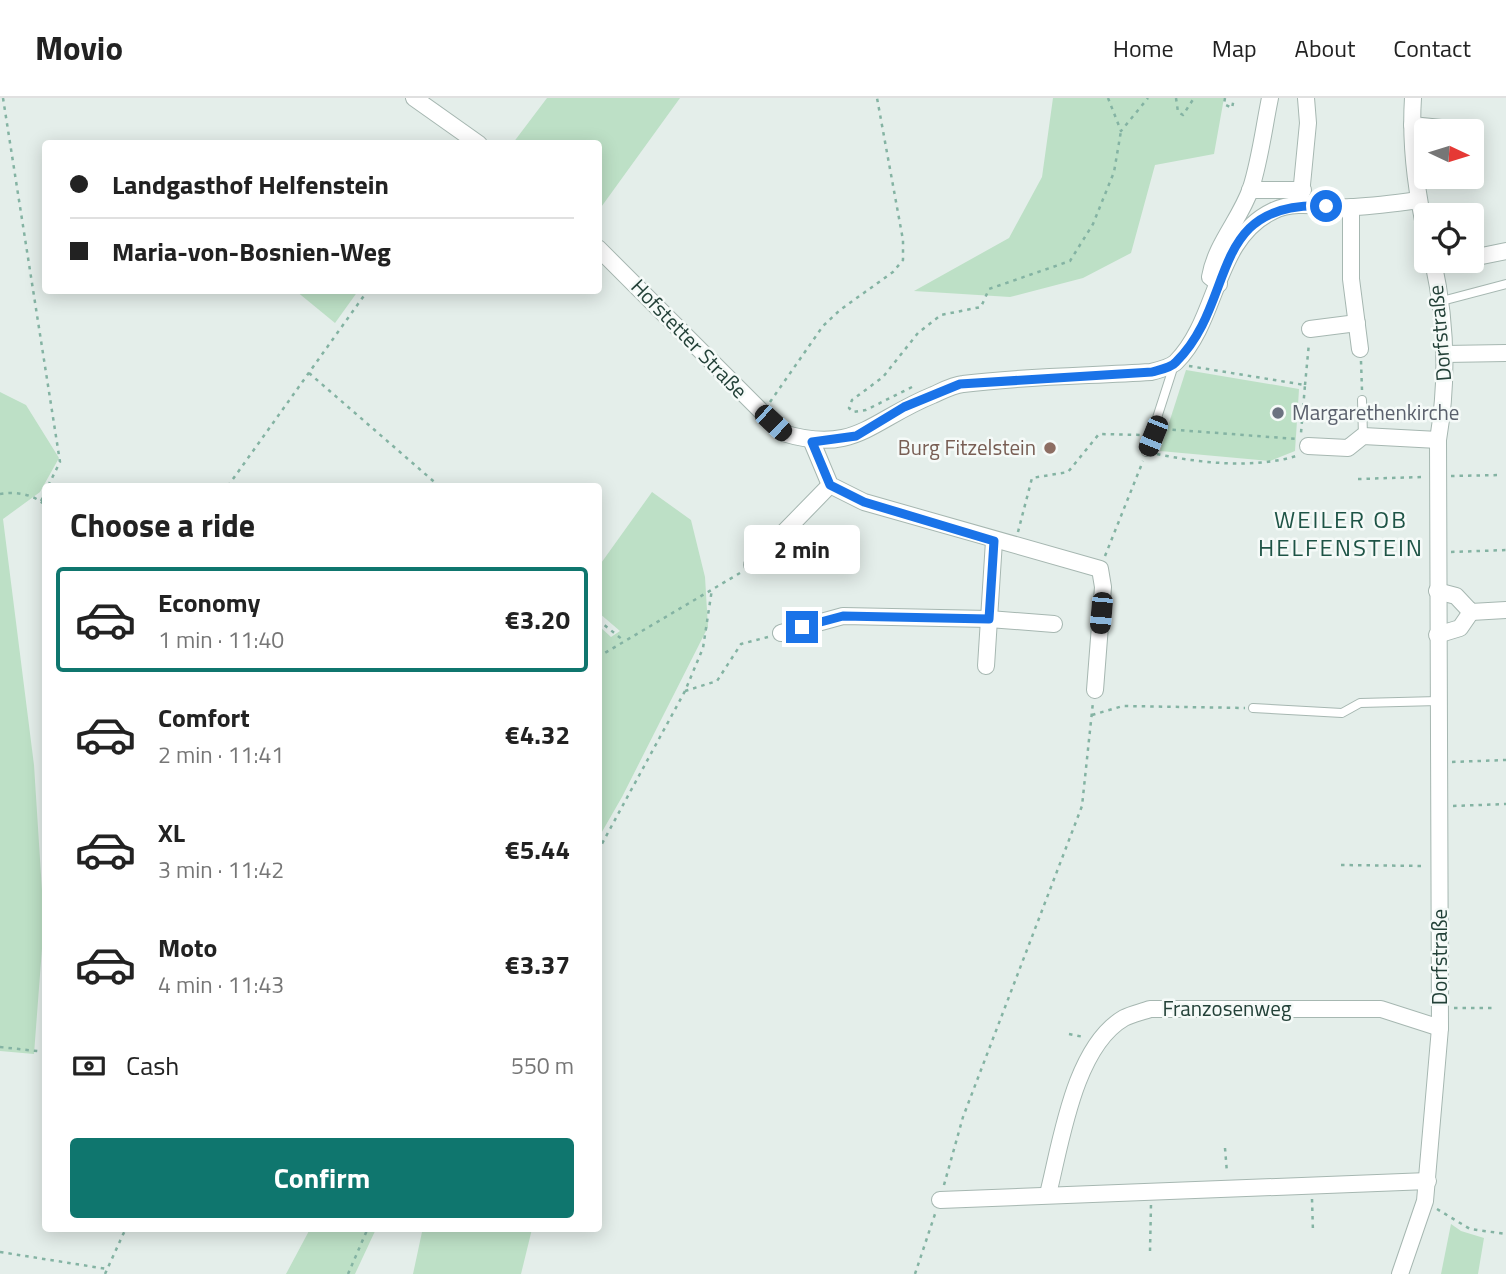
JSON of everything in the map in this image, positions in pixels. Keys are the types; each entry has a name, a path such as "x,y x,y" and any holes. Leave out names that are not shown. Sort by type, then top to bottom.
{"street":[{"path":"414,98 473,140"},
{"path":"1219,284 1210,277 1212,265 1250,190 1270,98"},
{"path":"1301,197 1308,123 1306,98"},
{"path":"1413,98 1412,125 1419,203"},
{"path":"1250,190 1351,208 1418,200"},
{"path":"1178,365 1203,325 1233,246 1250,227 1301,197"},
{"path":"1351,208 1351,279 1360,349"},
{"path":"1484,256 1506,251"},
{"name":"Hofstetter Straße","path":"602,252 783,433 812,442 856,436 904,407 960,384 1152,372 1178,365"},
{"name":"Dorfstraße","path":"1400,1274 1425,1201 1440,1028 1437,440 1445,395 1445,354 1434,273"},
{"path":"1310,328 1357,323"},
{"path":"1445,354 1506,353"},
{"path":"1303,444 1349,447 1363,436 1437,440"},
{"path":"812,442 830,485 864,502 1100,569 1103,587 1095,690"},
{"path":"752,565 830,485"},
{"path":"986,666 994,541"},
{"path":"1437,591 1456,596 1471,612"},
{"path":"1471,612 1506,610"},
{"path":"1437,635 1460,628 1471,612"},
{"path":"781,633 843,616 989,619 1054,624"},
{"name":"Franzosenweg","path":"1048,1194 1076,1086 1101,1040 1124,1019 1150,1009 1381,1009 1440,1028"},
{"path":"940,1199 1428,1181"}],"lane":[{"path":"1438,302 1506,284"},
{"path":"1146,452 1178,365"},
{"path":"1362,400 1363,436"},
{"path":"1253,708 1342,713 1360,702 1438,701"}],"path":[{"path":"3,98 60,462 50,483"},
{"path":"762,413 823,326 840,310 892,272 903,260 903,240 877,98"},
{"path":"1108,98 1121,131"},
{"path":"919,385 866,410 853,412 849,408 852,400 883,377 918,333 941,314 981,307 989,289 1070,261 1093,224 1114,172 1121,131 1147,98"},
{"path":"1176,98 1178,112 1184,116 1194,98"},
{"path":"1225,98 1224,104 1232,108 1234,98"},
{"path":"230,483 365,294"},
{"path":"1100,569 1146,452 1175,458 1274,463 1296,456 1303,444 1310,328"},
{"path":"1360,349 1362,400"},
{"path":"1178,365 1305,385"},
{"path":"309,373 436,483"},
{"path":"1014,546 1032,478 1068,472 1099,434 1154,432 1303,444"},
{"path":"1358,479 1500,475"},
{"path":"0,495 13,491 41,501"},
{"path":"1437,552 1506,550"},
{"path":"602,655 752,565"},
{"path":"602,844 685,691 704,648 712,589"},
{"path":"602,623 624,641"},
{"path":"685,691 717,681 741,644 781,633"},
{"path":"915,1274 963,1117 1082,806 1095,690"},
{"path":"1092,715 1123,706 1253,708"},
{"path":"1438,762 1506,760"},
{"path":"1439,806 1506,804"},
{"path":"1341,865 1439,866"},
{"path":"1440,1007 1493,1008"},
{"path":"0,1047 42,1052"},
{"path":"1226,1148 1228,1187"},
{"path":"1311,1185 1312,1232"},
{"path":"1150,1251 1151,1191"},
{"path":"1425,1201 1470,1229 1506,1234"},
{"path":"105,1274 124,1232"},
{"path":"348,1274 366,1232"},
{"path":"0,1252 107,1269"}],"green space":[{"path":"547,98 680,98 602,206 602,140 515,140"},
{"path":"1053,98 1224,98 1214,154 1155,165 1131,253 1083,278 1010,297 914,291 1009,238 1042,177"},
{"path":"300,294 356,294 335,323"},
{"path":"1186,370 1299,389 1295,451 1270,461 1160,451"},
{"path":"0,392 26,405 59,458 45,483 42,483 40,492 3,519 34,765 42,891 42,948 34,1054 0,1051"},
{"path":"652,492 691,520 705,577 708,627 602,832 602,629 611,637 620,631 602,616 602,562"},
{"path":"1451,1224 1461,1231 1484,1238 1478,1274 1441,1274"},
{"path":"308,1232 375,1232 355,1274 286,1274"},
{"path":"422,1232 531,1232 521,1274 413,1274"}],"place":[{"name":"Margarethenkirche","path":"1278,413"},
{"name":"Burg Fitzelstein","path":"1050,448"}],"district":[{"name":"WEILER OB HELFENSTEIN","path":"1341,534"}],"route":[{"path":"802,627 843,616 989,619 994,541 864,502 830,485 812,442 856,436 904,407 960,384 1152,372 1175,364 1203,325 1233,246 1250,227 1274,211 1300,205 1326,206"}]}
